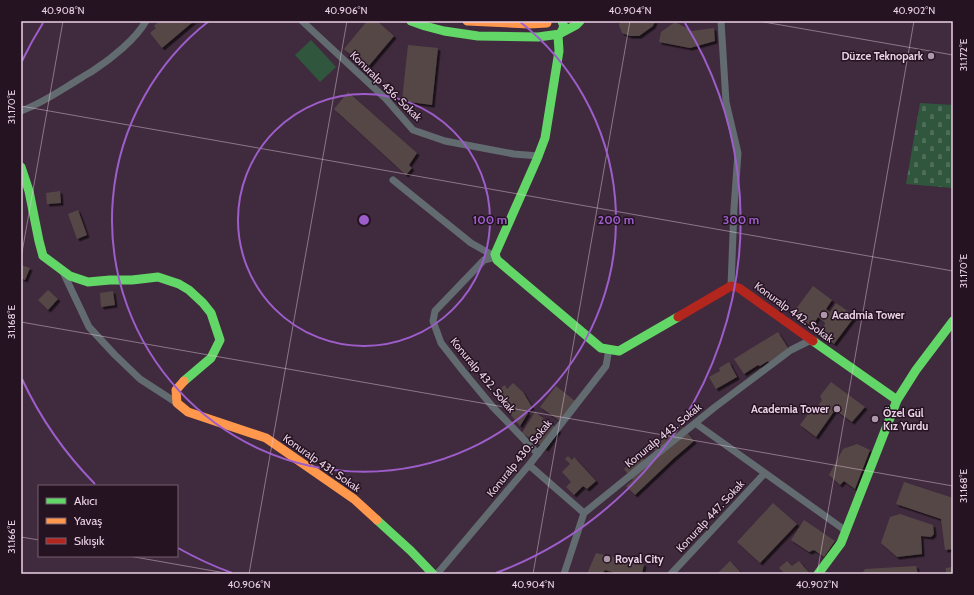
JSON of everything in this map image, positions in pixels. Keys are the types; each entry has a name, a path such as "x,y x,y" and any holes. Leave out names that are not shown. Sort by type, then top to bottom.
{"street":[{"path":"21,111 49,98 82,76 94,70 131,40 146,21"},
{"name":"Konuralp 436. Sokak","path":"302,21 386,99 413,130 445,141 514,154 539,156"},
{"path":"411,21 444,31 478,36 538,37 558,34 576,25 580,21"},
{"path":"468,21 529,24 547,22 547,31 550,34 558,34"},
{"path":"496,257 495,254 539,156 545,138 559,52 558,34 564,27 562,21"},
{"path":"393,180 471,243 496,257 497,260 601,348 619,351 731,286 738,153 726,102 721,21"},
{"name":"Konuralp 431. Sokak","path":"21,167 30,191 43,256 70,276 88,282 158,277 179,284 189,290 211,313 220,340 211,358 176,390 177,403"},
{"name":"Konuralp 432. Sokak","path":"496,257 484,260 435,312 433,321 441,343 463,371 492,406 538,454"},
{"name":"Konuralp 431. Sokak","path":"62,270 89,327 140,379 188,412 266,438 354,499 411,551 433,574"},
{"name":"Konuralp 442. Sokak","path":"731,286 739,288 897,400"},
{"path":"818,574 841,543 897,400 916,370 953,322"},
{"name":"Konuralp 443. Sokak","path":"584,513 715,407 792,350 811,340"},
{"name":"Konuralp 430. Sokak","path":"437,574 538,454 606,366 609,349"},
{"path":"695,423 846,530"},
{"path":"529,465 584,513 564,574"},
{"name":"Konuralp 447. Sokak","path":"671,574 765,472"}],"green space":[{"path":"311,40 336,67 320,82 295,55"},
{"path":"920,103 953,105 953,188 906,184"}],"building":[{"path":"159,21 194,21 162,48 150,33 156,28 154,26"},
{"path":"367,21 377,21 394,36 367,68 344,49"},
{"path":"620,21 655,21 653,26 639,36 630,36 622,33 619,25"},
{"path":"675,22 692,31 714,28 715,41 690,48 659,42 661,32"},
{"path":"408,45 438,48 432,105 402,101"},
{"path":"348,92 417,153 409,165 412,168 406,175 334,109"},
{"path":"60,191 61,203 47,204 46,193"},
{"path":"78,210 87,235 77,239 68,214"},
{"path":"21,265 30,268 25,280 21,278"},
{"name":"Acadmia Tower","path":"813,286 832,300 826,309 830,312 836,303 855,316 834,344 822,335 825,323 818,317 812,327 793,313"},
{"path":"48,290 58,299 48,310 38,300"},
{"path":"113,291 115,305 101,307 100,293"},
{"path":"778,332 790,351 770,363 768,361 760,366 758,365 744,374 734,359"},
{"path":"729,362 737,377 716,389 709,377 720,371 719,368"},
{"name":"Academia Tower","path":"831,382 865,407 852,422 835,410 816,437 800,425 813,407 817,407 822,400 820,396"},
{"path":"513,383 523,392 532,407 526,411 528,413 520,426 493,393 505,385 507,389"},
{"path":"556,386 575,401 560,421 540,407"},
{"path":"535,412 559,430 546,449 522,433"},
{"path":"683,427 694,441 635,495 626,486 633,480 624,469 639,454 648,464 659,455 651,446 672,428 677,433"},
{"path":"857,444 870,450 855,489 844,481 840,485 829,475 843,449"},
{"path":"568,456 572,460 574,457 596,481 587,489 583,486 574,495 566,487 571,482 562,472 570,464 565,459"},
{"path":"904,482 953,498 953,549 945,550 941,519 896,504"},
{"path":"773,503 797,524 760,563 737,542"},
{"path":"900,514 933,525 934,534 931,537 921,536 922,554 897,557 881,543 890,517"},
{"path":"804,520 835,541 824,557 814,550 809,552 791,540"},
{"name":"Royal City","path":"596,553 644,564 642,574 618,574 605,570 602,574 587,574"},
{"path":"730,561 742,574 717,574"},
{"path":"787,561 792,566 799,561 810,574 785,574 779,568"},
{"path":"916,566 918,574 862,574 865,569"},
{"path":"953,567 953,574 946,574 946,568"}],"traffic: fast":[{"path":"411,21 444,31 478,36 538,37 560,34 564,27 562,21"},
{"path":"561,33 576,25 580,21"},
{"path":"558,35 559,51 545,138 495,254 497,260 601,348 619,351 678,317"},
{"path":"21,167 29,191 43,256 70,276 88,282 158,277 179,284 189,290 211,313 220,340 211,358 184,381"},
{"path":"818,574 841,543 897,400 916,370 953,321"},
{"path":"813,341 897,400"},
{"path":"377,520 411,551 433,574"}],"traffic: slow":[{"path":"467,21 529,24 547,23"},
{"path":"184,381 176,390 177,403 188,412 266,438 354,499 377,520"}],"traffic: jam":[{"path":"678,317 731,286 739,288 813,341"}],"place":[{"name":"Düzce Teknopark","path":"931,56"},
{"name":"Acadmia Tower","path":"824,315"},
{"name":"Academia Tower","path":"837,409"},
{"name":"Özel Gül Kız Yurdu","path":"875,419"},
{"name":"Royal City","path":"607,559"}]}
